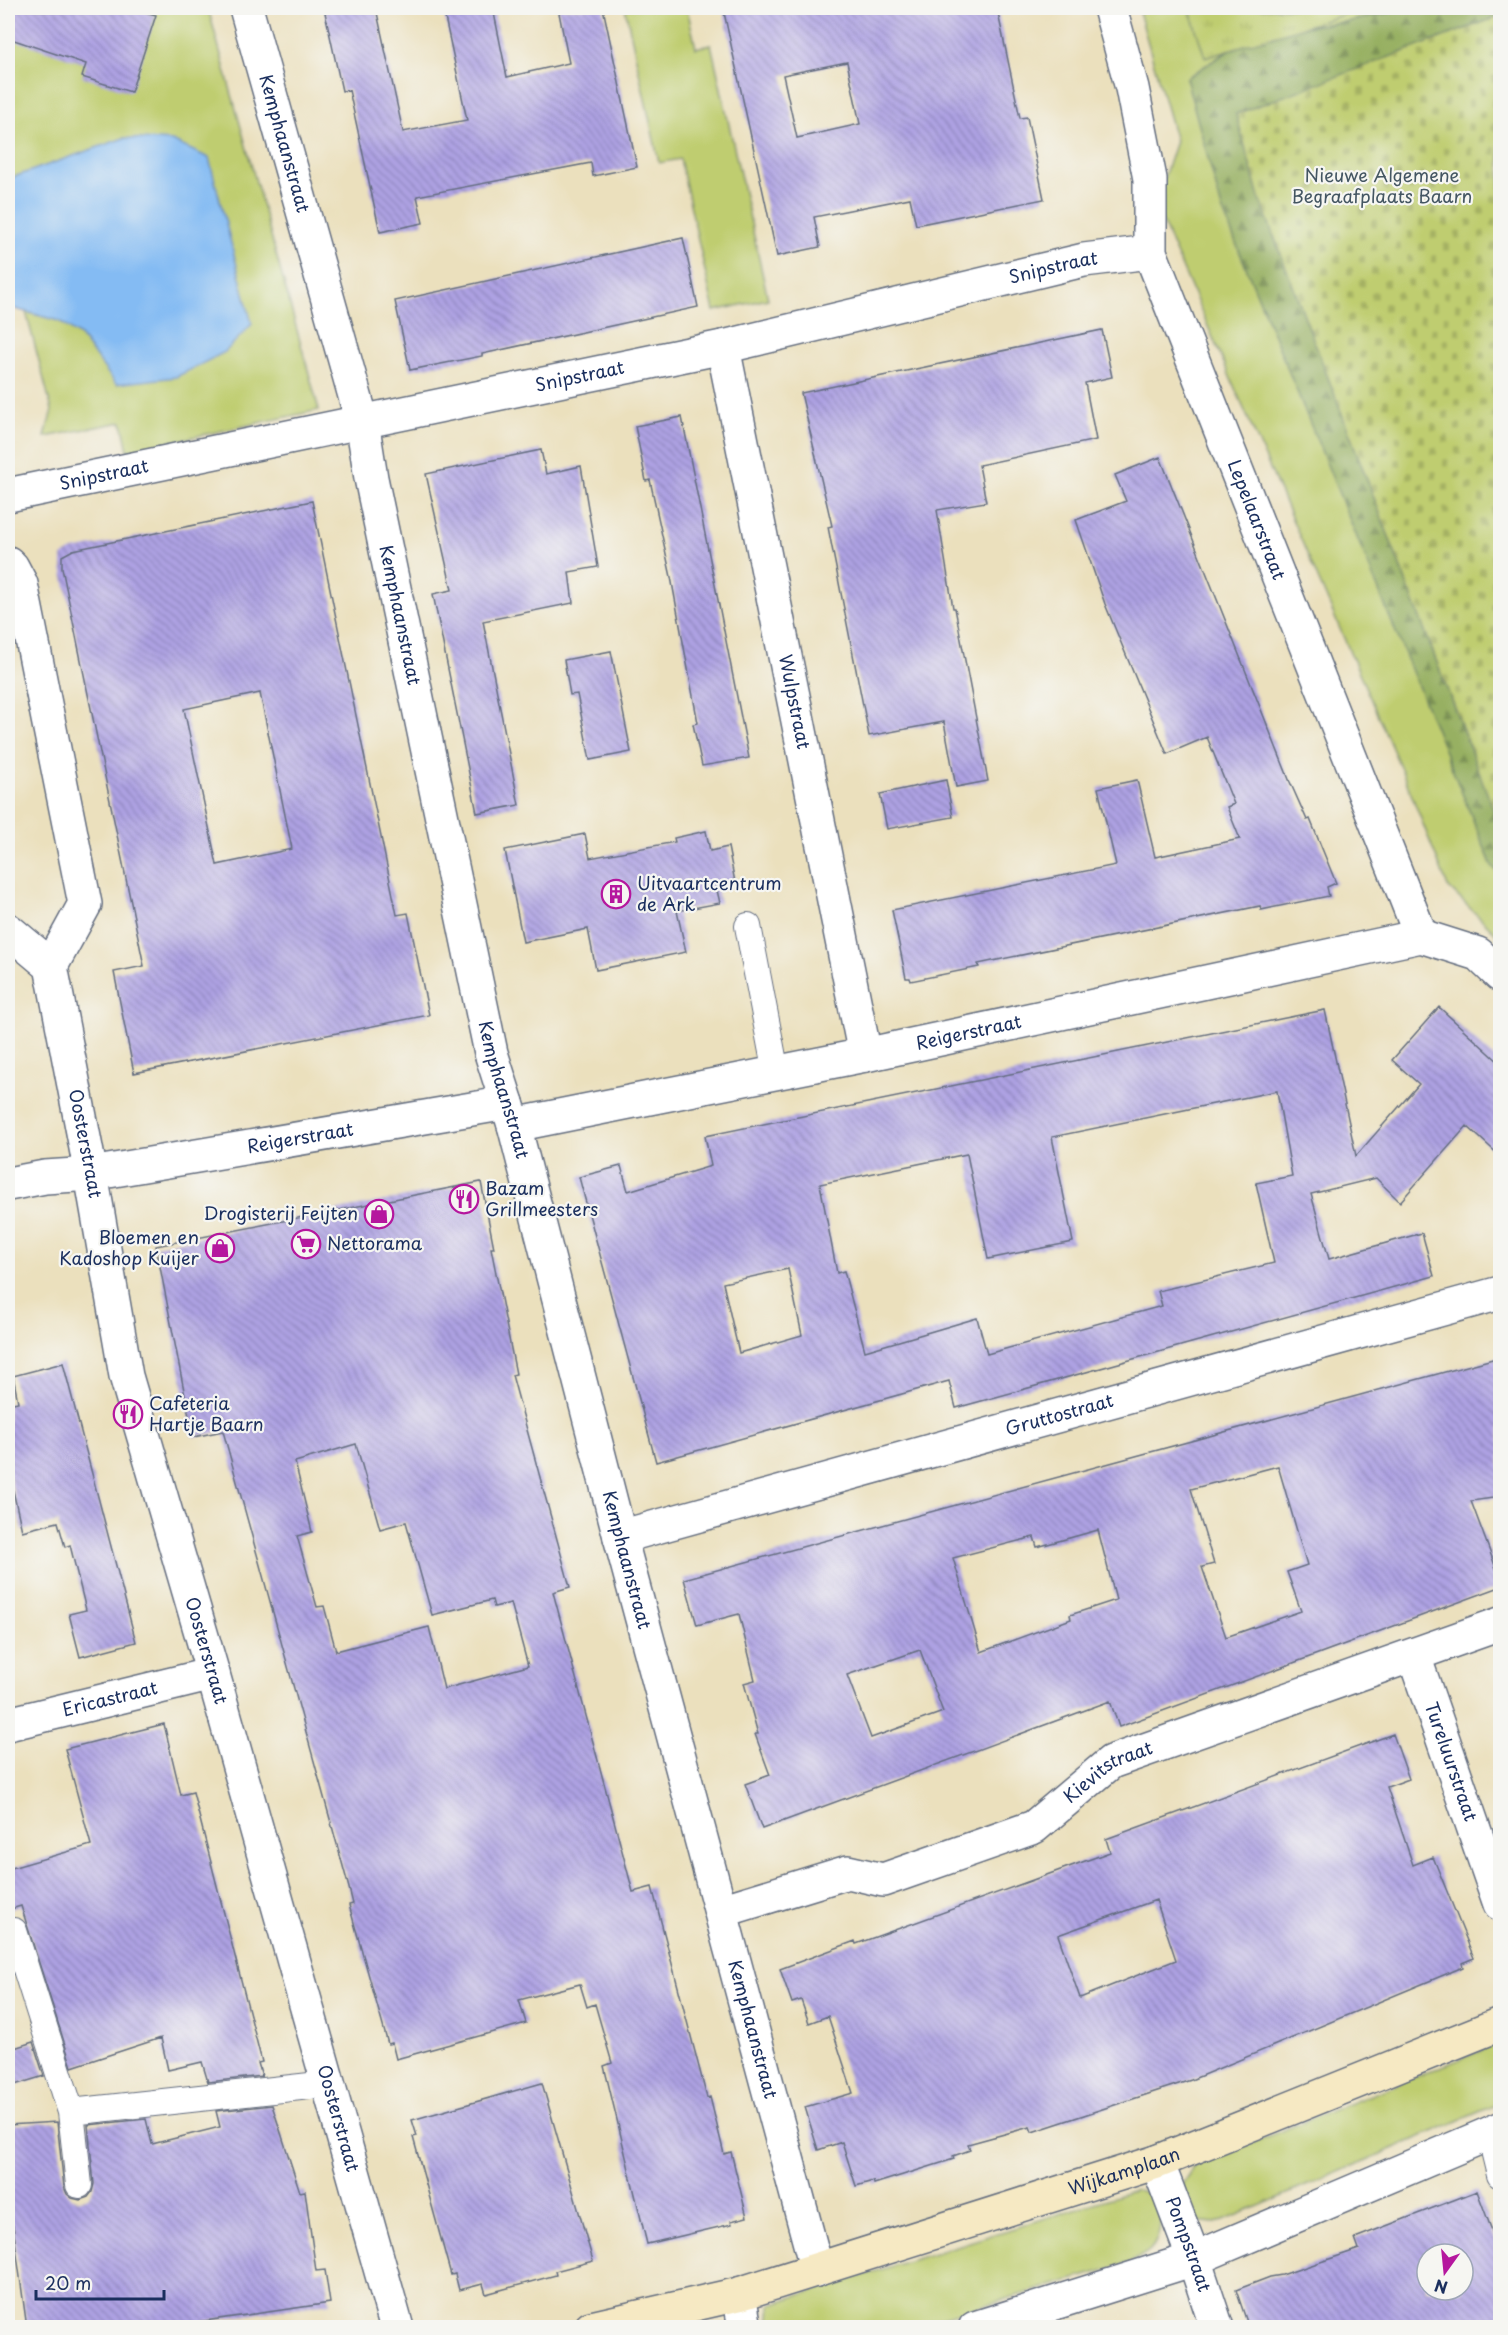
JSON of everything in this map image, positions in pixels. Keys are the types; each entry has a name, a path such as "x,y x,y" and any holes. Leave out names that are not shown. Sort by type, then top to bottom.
{"street":[{"name":"Kemphaanstraat","path":"246,8 362,422 371,478 491,1053 510,1114 620,1537 817,2270"},
{"name":"Lepelaarstraat","path":"1110,8 1132,88 1150,179 1150,252 1422,936"},
{"name":"Snipstraat","path":"8,495 723,347 1084,260 1150,252"},
{"name":"Wulpstraat","path":"723,347 865,1055"},
{"path":"8,563 21,584 85,904 51,966 8,930"},
{"path":"1422,936 1478,954 1500,975"},
{"name":"Reigerstraat","path":"8,1184 45,1177 91,1174 510,1114 776,1073 1422,936"},
{"name":"Oosterstraat","path":"51,966 91,1174 126,1376 213,1674 397,2328"},
{"name":"Gruttostraat","path":"620,1537 1500,1293"},
{"name":"Kievitstraat","path":"721,1911 848,1872 883,1880 1034,1827 1110,1762 1500,1624"},
{"name":"Tureluurstraat","path":"1414,1656 1500,1904"},
{"name":"Ericastraat","path":"8,1724 213,1674"},
{"name":"Wijkamplaan","path":"591,2328 739,2294 1157,2162 1500,2024"},
{"path":"975,2328 1194,2259 1495,2132"},
{"name":"Pompstraat","path":"1157,2162 1194,2259 1216,2328"},
{"path":"739,2294 745,2328"}],"lane":[{"path":"748,926 776,1073"},
{"path":"14,1931 71,2112 79,2185"},
{"path":"71,2112 328,2084"},
{"path":"1495,2132 1500,2175"}],"green space":[{"path":"8,8 208,8 319,410 128,451 122,422 45,437 52,410 26,312 59,321 81,337 117,384 124,138 8,179"},
{"path":"625,8 687,8 696,48 711,44 768,299 714,311 680,159 659,163"},
{"path":"1138,8 1411,8 1351,21 1271,31 1227,52 1186,78 1492,866 1500,874 1500,937 1448,887 1402,771 1155,205 1176,141"},
{"path":"1189,8 1366,8 1205,57"},
{"path":"1411,8 1500,8 1500,16 1236,114 1259,197 1500,827 1500,874 1492,866 1222,209 1186,78 1227,52 1271,31 1351,21"},
{"name":"Nieuwe Algemene Begraafplaats Baarn","path":"1500,16 1500,827 1259,197 1236,114"},
{"path":"1500,2043 1500,2103 1224,2221 1215,2223 1195,2221 1182,2184 1194,2166"},
{"path":"1136,2190 1155,2201 1160,2223 1157,2238 1150,2250 1129,2263 910,2327 769,2328 771,2304"}],"water":[{"path":"124,138 172,141 209,158 252,324 225,352 176,377 116,384 81,337 59,321 8,307 8,179"}],"building":[{"path":"8,8 132,8 156,15 131,92 82,77 86,64 8,38"},
{"path":"324,8 376,8 403,132 467,120 444,13 469,8 493,8 507,77 569,63 558,8 603,8 637,167 593,176 591,163 417,196 423,223 380,232 349,90 342,91"},
{"path":"723,8 997,8 1020,118 1027,117 1044,199 916,225 910,198 814,217 820,247 777,256","holes":["847,62 860,124 797,138 783,75"]},
{"path":"683,238 698,307 410,370 395,301"},
{"path":"1102,330 1112,377 1085,383 1096,440 979,465 986,502 937,510 953,608 955,608 988,781 956,787 944,722 869,736 828,527 832,526 801,393"},
{"path":"682,417 749,758 702,766 693,724 698,723 671,577 650,480 646,481 635,426"},
{"path":"541,450 546,474 581,466 598,567 569,572 573,603 483,621 519,805 477,813 433,594 452,590 426,474"},
{"path":"1160,457 1290,782 1307,820 1310,819 1336,883 1327,887 1329,896 1261,910 1260,906 978,964 979,967 911,981 910,978 906,978 892,910 1116,865 1098,788 1137,780 1155,857 1240,839 1227,807 1234,804 1207,737 1167,754 1105,604 1076,520 1126,501 1115,475"},
{"path":"312,501 397,915 408,913 429,1015 134,1073 114,972 144,966 62,568 62,556 73,550","holes":["260,693 292,849 217,865 184,709"]},
{"path":"611,651 631,752 590,760 577,694 570,695 564,660"},
{"path":"946,780 953,817 887,829 880,794"},
{"name":"Uitvaartcentrum de Ark","path":"706,831 710,851 728,847 735,882 716,886 720,903 677,911 686,952 596,970 588,929 523,942 505,850 585,834 590,858 675,842 674,838"},
{"path":"1439,1007 1500,1063 1500,1156 1467,1126 1400,1202 1376,1178 1311,1194 1329,1259 1422,1233 1434,1276 956,1408 949,1381 656,1462 579,1177 621,1166 628,1191 711,1166 705,1136 1325,1010 1356,1156 1419,1084 1392,1060","holes":["1277,1091 1292,1176 1256,1183 1274,1263 1158,1291 1162,1306 987,1354 977,1318 865,1351 844,1271 837,1273 820,1184 967,1154 988,1259 1073,1242 1052,1137","788,1269 802,1335 739,1353 723,1283"]},
{"path":"481,1182 494,1248 491,1248 516,1374 512,1375 570,1587 553,1592 633,1892 652,1887 707,2098 710,2097 724,2154 731,2152 747,2217 731,2221 732,2224 647,2244 604,2066 612,2063 595,2004 587,2007 580,1984 519,2000 526,2023 396,2059 392,2043 388,2044 349,1905 353,1904 349,1888 223,1431 193,1437 156,1246","holes":["356,1444 380,1529 406,1522 432,1615 492,1600 494,1607 511,1603 528,1666 444,1689 429,1627 336,1651 324,1606 317,1607 297,1536 312,1532 295,1462"]},
{"path":"1500,1357 1500,1497 1471,1501 1500,1579 1500,1587 1119,1727 1110,1701 762,1829 745,1784 770,1775 755,1734 758,1734 744,1683 755,1680 739,1614 697,1625 684,1579","holes":["1278,1466 1307,1565 1287,1572 1301,1611 1226,1637 1202,1567 1214,1564 1191,1489","1098,1530 1116,1600 1070,1615 1071,1619 981,1652 953,1558 1034,1537 1037,1547","920,1650 943,1712 871,1738 847,1675"]},
{"path":"63,1363 136,1642 80,1657 69,1614 86,1610 70,1545 65,1547 58,1522 22,1531 8,1468 8,1404 18,1402 13,1376"},
{"path":"164,1724 181,1795 193,1792 262,2062 258,2063 262,2076 208,2082 202,2062 168,2070 161,2038 72,2067 21,1906 8,1910 8,1869 91,1845 65,1749"},
{"path":"1393,1734 1409,1779 1387,1787 1413,1865 1433,1857 1474,1958 1462,1963 1463,1967 1191,2080 1032,2132 1030,2127 968,2144 970,2150 953,2156 954,2159 874,2184 873,2181 856,2186 842,2142 818,2150 805,2107 853,2093 828,2016 809,2023 801,2000 792,2003 780,1969 855,1941 856,1944 1110,1852 1106,1839","holes":["1156,1900 1176,1960 1080,1998 1058,1935"]},
{"path":"33,2042 44,2076 8,2087 8,2050"},
{"path":"542,2083 593,2261 555,2271 556,2275 486,2294 483,2284 459,2290 455,2274 451,2275 413,2137 417,2136 412,2120"},
{"path":"272,2105 300,2192 305,2191 316,2271 325,2270 330,2303 156,2328 27,2328 13,2226 8,2226 8,2125 57,2122 64,2187 67,2194 80,2200 88,2197 94,2184 88,2125 146,2119 152,2144 220,2127 216,2111"},
{"path":"1477,2191 1500,2252 1500,2328 1249,2328 1236,2290 1359,2249 1355,2238"}],"place":[{"name":"Uitvaartcentrum de Ark","path":"616,894"},
{"name":"Bazam Grillmeesters","path":"464,1199"},
{"name":"Drogisterij Feijten","path":"379,1214"},
{"name":"Nettorama","path":"306,1244"},
{"name":"Bloemen en Kadoshop Kuijer","path":"220,1248"},
{"name":"Cafeteria Hartje Baarn","path":"128,1414"}]}
